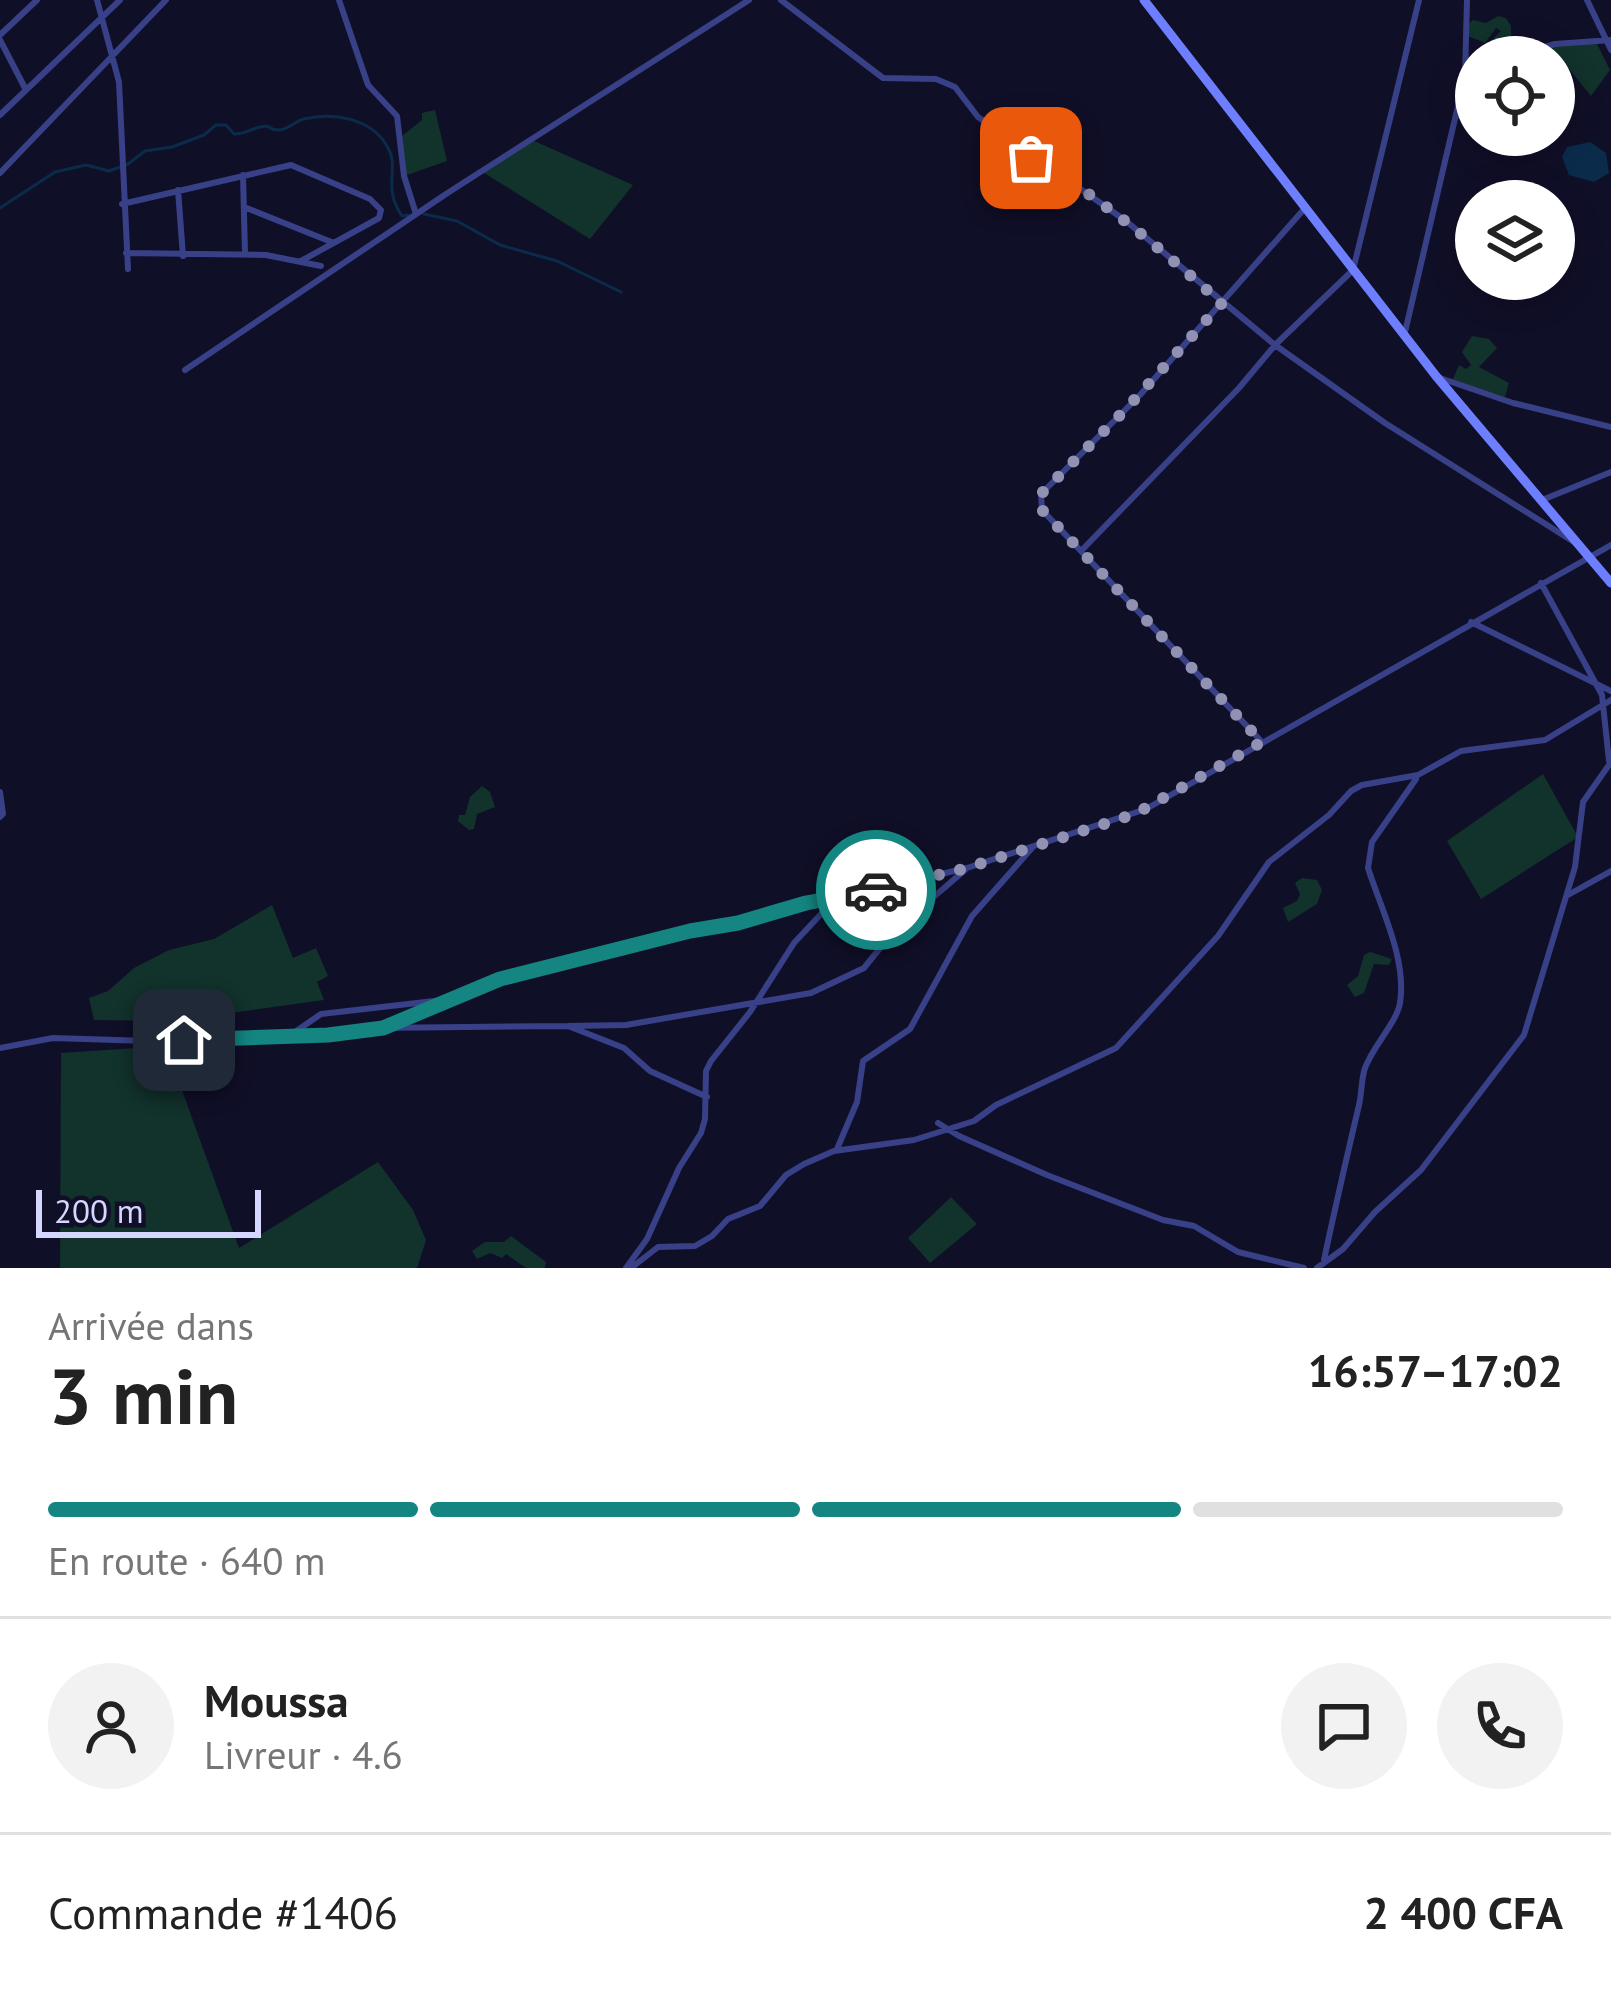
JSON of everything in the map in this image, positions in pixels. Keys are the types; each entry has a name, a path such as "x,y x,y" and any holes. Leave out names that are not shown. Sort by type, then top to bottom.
{"main road":[{"path":"1144,0 1436,376 1611,583"}],"street":[{"path":"26,89 0,38 37,0"},
{"path":"97,0 114,57 121,113 128,269"},
{"path":"0,115 120,0"},
{"path":"0,173 166,0"},
{"path":"339,0 368,85 397,116 404,176 416,214"},
{"path":"185,370 416,214 749,0"},
{"path":"781,0 883,78 936,79 956,86 978,117 1126,220 1275,345 1403,436 1580,545"},
{"path":"1081,551 1275,345 1353,271 1419,0"},
{"path":"1466,36 1467,0"},
{"path":"1587,0 1611,50"},
{"path":"1575,42 1608,40"},
{"path":"1404,335 1455,122"},
{"path":"122,204 291,165 376,203 383,214 380,218 301,261"},
{"path":"243,175 245,254"},
{"path":"178,190 183,256"},
{"path":"244,207 334,243"},
{"path":"1262,742 1042,510 1041,494 1125,410 1305,208"},
{"path":"126,253 245,254 321,266"},
{"path":"1436,376 1513,403 1611,427"},
{"path":"1541,500 1611,472"},
{"path":"383,1028 500,979 967,868 1146,809 1611,545"},
{"path":"1320,1266 1421,1171 1517,1045 1544,974 1580,846 1583,802 1610,763 1609,699 1596,685 1541,583"},
{"path":"1472,622 1596,685 1609,699"},
{"path":"834,1151 914,1140 974,1120 1116,1048 1219,936 1269,862 1329,815 1351,791 1418,776 1461,752 1553,737 1609,699"},
{"path":"1320,1266 1363,1072 1379,1036 1396,1018 1400,1000 1399,969 1368,868 1369,855 1372,842 1418,776"},
{"path":"0,791 0,817"},
{"path":"628,1268 658,1247 695,1246 728,1219 760,1205 786,1175 842,1145 857,1102 863,1061 910,1029 972,916 1034,845"},
{"path":"0,1048 53,1038 146,1041 383,1028 626,1024 811,993 864,968 892,932 967,868"},
{"path":"1565,897 1611,871"},
{"path":"628,1268 701,1133 711,1061 794,944 835,899"},
{"path":"289,1036 321,1014 442,1000"},
{"path":"568,1026 623,1048 650,1071 707,1096"},
{"path":"938,1123 1070,1184 1163,1220 1194,1226 1238,1252 1304,1268"}],"green space":[{"path":"1498,16 1506,18 1511,36 1496,36 1501,31 1496,28 1490,36 1468,36 1473,20 1486,23"},
{"path":"1595,40 1610,70 1591,96 1575,76 1575,43"},
{"path":"435,110 447,161 404,176 402,136 422,120 422,113"},
{"path":"532,140 633,185 590,239 481,171"},
{"path":"1472,336 1489,339 1497,348 1479,367 1509,383 1505,397 1452,381 1459,365 1466,369 1471,365 1462,352"},
{"path":"1543,774 1578,837 1481,899 1447,841"},
{"path":"482,786 490,792 495,807 477,814 474,829 469,830 458,821 459,815 465,815 470,797"},
{"path":"1302,878 1317,880 1322,890 1317,904 1288,922 1283,908 1297,901 1300,894 1295,883"},
{"path":"272,905 293,958 316,948 328,976 317,982 324,1000 173,1021 94,1020 89,998 108,991 134,968 169,950 214,939"},
{"path":"1370,952 1392,959 1389,965 1374,964 1364,993 1355,997 1347,985 1358,976 1364,955"},
{"path":"166,1046 239,1248 378,1162 413,1210 426,1240 417,1268 60,1268 61,1053"},
{"path":"951,1197 977,1224 930,1263 908,1238"},
{"path":"511,1236 546,1262 545,1268 526,1268 506,1254 502,1258 490,1253 477,1259 472,1251 485,1242 504,1242"}],"water":[{"path":"1590,142 1606,153 1609,173 1594,182 1569,175 1562,157 1575,156 1575,145"}],"waterway":[{"path":"0,208 55,172 86,165 109,171 145,151 204,135 216,125 226,125 238,134 264,126 282,130 304,119 327,116 361,123 380,137 391,154 396,205 402,216 408,215"},
{"path":"424,214 457,221 500,245 557,261 621,292"}],"way so far":[{"path":"876,890 967,868 1135,814 1262,742 1038,502 1222,303 1126,220 1031,158"}],"route":[{"path":"184,1040 328,1035 383,1028 500,979 876,890"}]}
